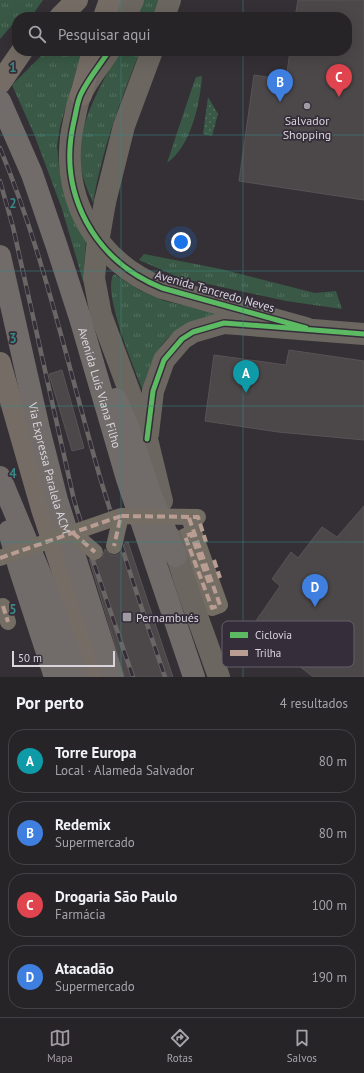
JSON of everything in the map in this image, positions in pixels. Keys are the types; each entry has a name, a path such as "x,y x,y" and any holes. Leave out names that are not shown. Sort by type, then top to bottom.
{"highway":[{"name":"Avenida Luís Viana Filho","path":"2,105 32,174 80,318 127,479 194,677"},
{"name":"Via Expressa Paralela ACM","path":"0,256 39,429 57,500 113,677"},
{"path":"80,318 129,429 150,493 176,556"},
{"path":"0,477 47,590 77,677"},
{"path":"0,495 19,567 55,677"}],"main road":[{"path":"50,12 58,0"},
{"path":"65,12 78,0"},
{"path":"106,12 110,0"},
{"path":"0,83 20,56"},
{"path":"81,95 92,56"},
{"path":"0,363 42,509 98,677"}],"street":[{"path":"127,12 133,0"},
{"path":"166,12 170,0"},
{"name":"Avenida Tancredo Neves","path":"106,56 81,95 73,128 70,149 70,170 75,193 84,217 109,254 143,280 162,288 306,328"},
{"path":"150,56 124,126 105,202 96,248 94,278 96,296 101,315 147,439 176,556 219,677"},
{"path":"147,439 154,391 158,374 164,360 182,339 193,332 224,323 306,328 364,334"},
{"path":"114,546 121,516"},
{"path":"0,558 121,516 198,517 206,542"},
{"path":"189,518 220,605 212,608 185,536 191,534 215,581 214,560"},
{"path":"73,533 95,552"},
{"path":"3,606 8,622"}],"green space":[{"path":"0,0 43,0 35,12 12,12 12,25 0,39"},
{"path":"143,0 159,0 154,12 138,12"},
{"path":"41,56 81,56 60,127 57,146 59,166 68,206 86,241 83,281 62,209 34,134 12,85"},
{"path":"116,56 138,56 119,107 101,164 93,203 82,173 80,147 87,118 98,91"},
{"path":"202,76 199,99 193,124 182,146 175,156 167,163 196,77"},
{"path":"208,97 218,114 212,136 203,134"},
{"path":"144,254 221,269 315,293 336,291 342,309 286,301 180,278 139,260"},
{"path":"114,274 141,291 165,301 226,315 189,325 170,335 154,357 143,391 115,313 111,283"}],"building":[{"name":"Salvador Shopping","path":"298,0 364,0 364,200 239,181 254,75 286,80 289,56 352,56 352,12 296,12"},
{"path":"289,350 364,361 364,440 278,432 205,421 214,355 286,365"},
{"path":"62,370 84,448 72,451 49,374"},
{"path":"364,506 364,677 313,677 300,667 354,667 354,621 256,621 280,586 272,579 291,552 298,558 322,527 337,537"},
{"name":"Pernambués","path":"128,542 173,677 125,677 89,559 98,561 102,558 105,549 111,555 117,555 121,552 125,543"}],"railway":[{"path":"0,148 30,230 56,314 102,484 165,677"},
{"path":"0,181 13,227 74,500 89,549 133,677"}],"marked path":[{"path":"121,516 198,517 206,542"},
{"path":"0,558 121,516 114,546"},
{"path":"189,518 220,605 212,608 185,536 191,534 209,583"},
{"path":"73,533 95,552"},
{"path":"214,560 220,578"},
{"path":"3,606 8,622"}],"cycle path":[{"path":"106,56 87,83 80,97 74,121 70,148 71,174 76,198 86,221 100,242 117,261 138,276 162,288 306,328"},
{"path":"147,439 153,391 164,360 182,339 193,332 224,323 364,334"}],"place":[{"name":"Drogaria São Paulo","path":"339,97"},
{"name":"Redemix","path":"280,102"},
{"name":"Salvador Shopping","path":"307,106"},
{"name":"Torre Europa","path":"246,393"},
{"name":"Atacadão","path":"315,607"},
{"name":"Pernambués","path":"127,617"}]}
